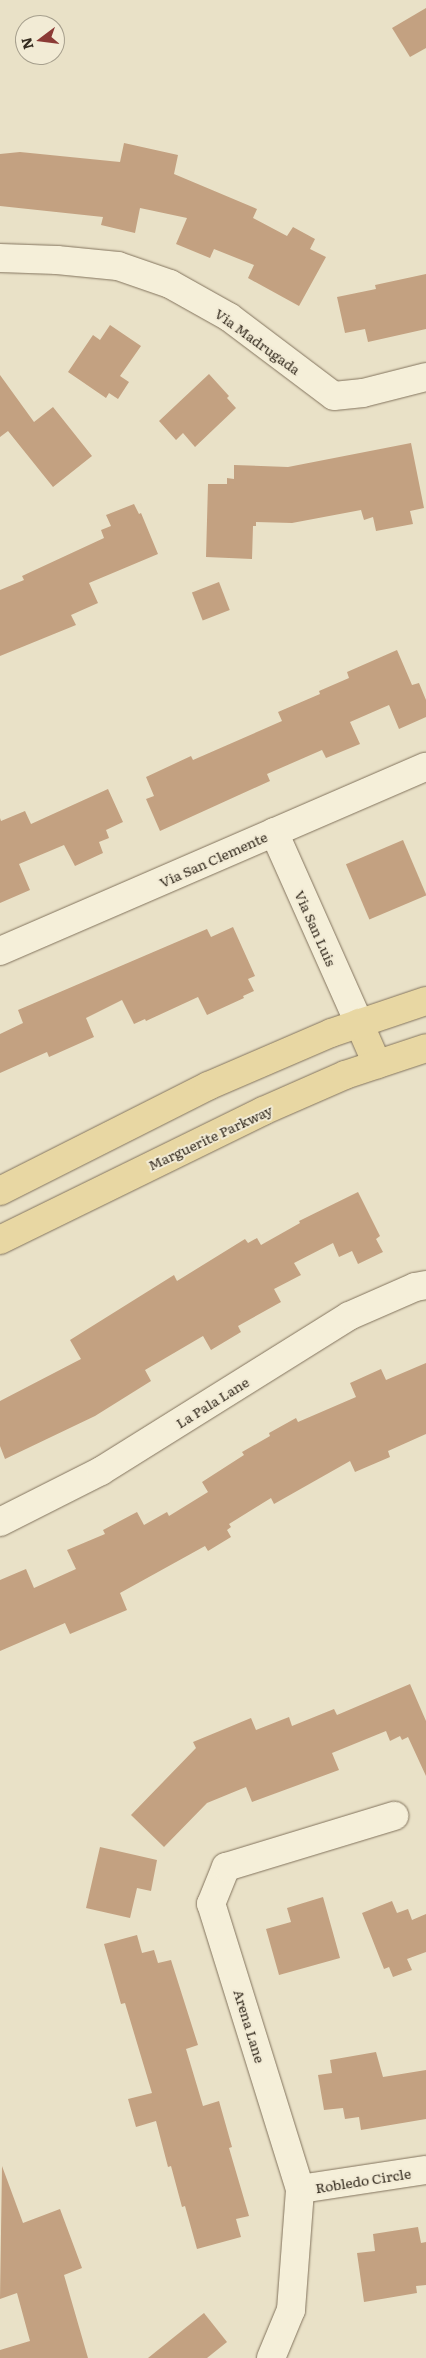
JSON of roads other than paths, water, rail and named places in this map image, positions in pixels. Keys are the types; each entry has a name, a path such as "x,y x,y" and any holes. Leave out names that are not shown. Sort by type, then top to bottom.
{"main road":[{"path":"0,1191 208,1086 330,1033 426,1001"},
{"path":"359,1024 377,1064"},
{"name":"Marguerite Parkway","path":"0,1240 254,1115 345,1075 426,1048"}],"street":[{"name":"Via Madrugada","path":"0,258 58,260 118,266 170,284 229,317 334,396 363,393 426,377"},
{"name":"Via San Clemente","path":"0,951 426,767"},
{"name":"Via San Luis","path":"274,832 359,1024"},
{"name":"La Pala Lane","path":"0,1522 101,1471 349,1316 415,1287 426,1286"},
{"name":"Arena Lane","path":"271,2358 291,2310 300,2190 211,1904 226,1867 394,1816"},
{"name":"Robledo Circle","path":"300,2190 426,2170"}]}
